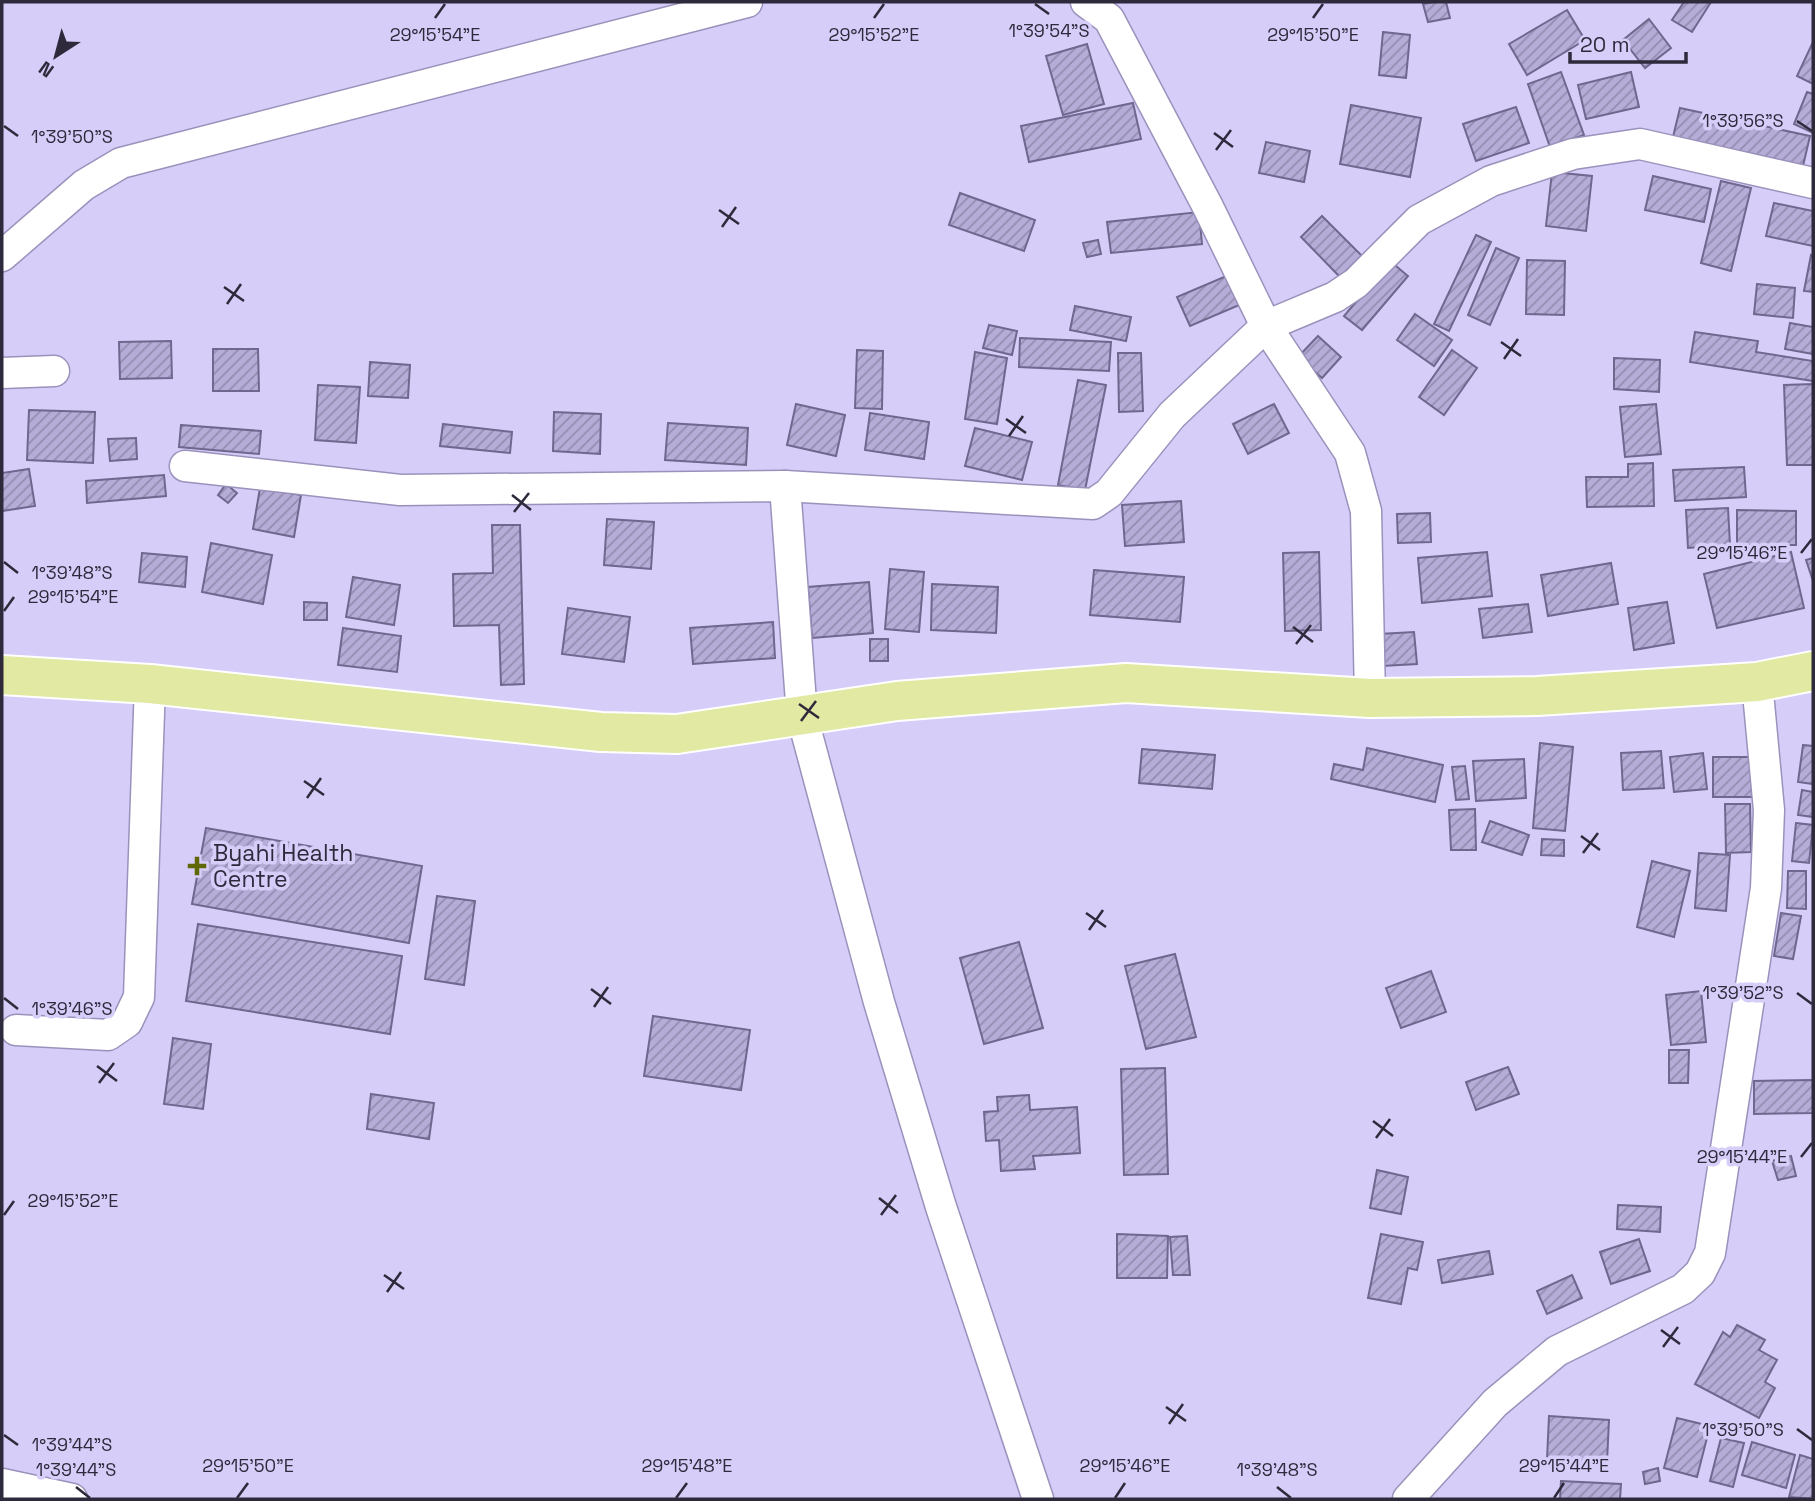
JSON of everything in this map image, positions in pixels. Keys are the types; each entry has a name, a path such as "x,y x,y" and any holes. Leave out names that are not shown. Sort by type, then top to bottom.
{"main road":[{"path":"2,675 149,684 601,732 677,734 897,701 1126,683 1370,698 1537,696 1757,682 1813,671"}],"street":[{"path":"2,256 84,185 121,163 747,2"},
{"path":"1086,2 1109,19 1208,207 1266,326 1350,453 1366,511 1370,698"},
{"path":"186,466 400,489 785,486 1093,504 1109,493 1171,415 1266,326 1335,297 1356,283 1419,220 1491,181 1573,154 1640,144 1813,183"},
{"path":"2,373 54,371"},
{"path":"785,486 802,716 879,1002 941,1207 1038,1499"},
{"path":"1408,1499 1495,1403 1557,1351 1683,1289 1700,1273 1710,1253 1766,888 1769,810 1757,682"},
{"path":"16,1030 108,1035 127,1022 139,997 149,684"},
{"path":"2,1484 72,1499"}],"building":[{"path":"1446,2 1450,18 1428,22 1423,4"},
{"path":"1684,2 1711,2 1692,32 1672,20"},
{"path":"1567,10 1585,40 1527,75 1509,44"},
{"path":"1649,19 1671,48 1645,68 1623,40"},
{"path":"1383,32 1410,35 1406,78 1379,75"},
{"path":"1813,42 1813,84 1797,76"},
{"path":"1087,44 1104,104 1063,115 1046,56"},
{"path":"1561,72 1584,135 1550,147 1528,84"},
{"path":"1631,72 1639,107 1586,119 1578,85"},
{"path":"1807,92 1813,94 1813,133 1794,124"},
{"path":"1133,103 1141,139 1029,162 1021,126"},
{"path":"1351,105 1421,118 1410,177 1340,164"},
{"path":"1516,107 1529,143 1476,161 1463,124"},
{"path":"1680,108 1810,136 1803,166 1673,137"},
{"path":"1266,142 1310,151 1304,182 1259,173"},
{"path":"1552,172 1592,176 1586,231 1546,226"},
{"path":"1653,176 1711,189 1704,222 1645,210"},
{"path":"1721,181 1751,188 1731,271 1701,263"},
{"path":"960,193 1035,220 1024,251 949,225"},
{"path":"1774,203 1813,211 1813,246 1766,236"},
{"path":"1199,212 1202,244 1111,253 1107,222"},
{"path":"1322,216 1362,256 1340,277 1301,237"},
{"path":"1476,235 1491,242 1449,331 1434,324"},
{"path":"1098,240 1101,254 1087,257 1083,243"},
{"path":"1496,248 1519,258 1490,325 1468,315"},
{"path":"1811,255 1813,256 1813,292 1804,291"},
{"path":"1527,260 1565,261 1564,315 1526,314"},
{"path":"1390,261 1408,276 1362,330 1344,316"},
{"path":"1231,274 1244,303 1190,326 1177,297"},
{"path":"1757,284 1795,288 1793,318 1754,314"},
{"path":"1075,306 1131,317 1126,341 1070,330"},
{"path":"1415,314 1452,340 1434,366 1397,340"},
{"path":"1790,323 1813,327 1813,354 1785,349"},
{"path":"989,325 1017,331 1012,355 983,348"},
{"path":"1695,332 1758,341 1756,352 1813,361 1813,381 1690,362"},
{"path":"1318,336 1341,357 1322,378 1298,357"},
{"path":"1020,338 1111,342 1109,371 1019,367"},
{"path":"171,341 172,378 120,379 119,342"},
{"path":"213,349 258,349 259,391 213,391"},
{"path":"857,350 883,351 882,409 855,408"},
{"path":"1452,350 1477,368 1444,415 1419,397"},
{"path":"975,352 1007,358 997,424 965,419"},
{"path":"1118,353 1141,353 1143,411 1119,412"},
{"path":"1614,358 1660,360 1659,392 1614,389"},
{"path":"370,362 410,365 408,398 368,396"},
{"path":"1078,380 1106,385 1085,490 1058,485"},
{"path":"1813,384 1813,465 1787,465 1784,385"},
{"path":"318,385 360,387 356,443 315,440"},
{"path":"796,404 845,415 836,456 787,445"},
{"path":"1274,404 1289,433 1248,454 1233,424"},
{"path":"1656,404 1661,454 1625,457 1620,407"},
{"path":"29,410 95,412 93,463 27,460"},
{"path":"554,412 601,414 600,454 553,451"},
{"path":"870,413 929,422 924,459 865,450"},
{"path":"668,423 748,428 746,465 665,460"},
{"path":"443,424 512,432 510,453 440,446"},
{"path":"181,425 261,431 259,454 179,447"},
{"path":"975,428 1032,442 1022,480 965,466"},
{"path":"136,438 137,459 110,461 108,439"},
{"path":"1653,463 1654,506 1587,507 1586,477 1628,477 1628,464"},
{"path":"1744,467 1746,497 1675,501 1673,470"},
{"path":"29,469 35,506 2,511 2,473"},
{"path":"164,475 166,496 87,503 86,481"},
{"path":"226,484 237,493 228,503 218,495"},
{"path":"260,488 301,495 294,537 253,529"},
{"path":"1181,501 1184,542 1125,546 1122,505"},
{"path":"1728,508 1730,545 1688,548 1686,510"},
{"path":"1737,510 1796,511 1796,545 1737,545"},
{"path":"1430,513 1431,542 1398,543 1397,514"},
{"path":"607,519 654,522 651,569 604,565"},
{"path":"492,525 520,525 524,684 501,685 499,625 454,626 453,574 493,573"},
{"path":"211,543 272,555 263,604 202,592"},
{"path":"1319,552 1321,630 1285,631 1283,553"},
{"path":"1487,552 1492,596 1422,603 1418,558"},
{"path":"1791,552 1804,608 1717,628 1704,574"},
{"path":"142,553 187,557 185,587 139,582"},
{"path":"1813,558 1813,581 1806,560"},
{"path":"1611,563 1618,604 1548,616 1541,575"},
{"path":"890,569 924,572 919,632 885,629"},
{"path":"1094,570 1184,577 1180,622 1090,615"},
{"path":"353,577 400,585 394,625 346,617"},
{"path":"869,582 873,633 812,638 808,587"},
{"path":"932,584 998,587 996,633 931,630"},
{"path":"304,602 327,603 327,620 304,620"},
{"path":"1667,602 1674,643 1634,650 1628,608"},
{"path":"1528,604 1532,632 1483,638 1479,609"},
{"path":"568,608 630,617 624,662 562,654"},
{"path":"773,622 775,658 693,664 690,628"},
{"path":"343,628 401,636 397,672 338,665"},
{"path":"1414,632 1417,664 1382,666 1379,634"},
{"path":"870,639 888,639 888,661 870,661"},
{"path":"1540,743 1573,747 1565,831 1533,828"},
{"path":"1803,745 1813,746 1813,784 1798,782"},
{"path":"1367,748 1443,765 1435,802 1331,779 1334,764 1363,770"},
{"path":"1142,749 1215,755 1212,789 1139,783"},
{"path":"1661,751 1664,788 1623,790 1621,753"},
{"path":"1703,753 1707,789 1674,792 1670,757"},
{"path":"1713,757 1751,757 1752,797 1713,797"},
{"path":"1524,759 1526,798 1476,801 1473,761"},
{"path":"1465,766 1469,799 1456,800 1452,767"},
{"path":"1802,790 1813,792 1813,817 1798,815"},
{"path":"1725,804 1750,804 1751,852 1726,853"},
{"path":"1475,809 1476,850 1451,850 1449,810"},
{"path":"1490,821 1529,835 1522,855 1482,842"},
{"path":"1796,823 1813,825 1809,863 1792,861"},
{"path":"206,828 422,866 409,943 192,904"},
{"path":"1542,839 1564,840 1564,856 1541,855"},
{"path":"1699,853 1730,855 1726,911 1695,908"},
{"path":"1652,861 1690,871 1674,937 1637,927"},
{"path":"1788,871 1806,871 1806,909 1787,908"},
{"path":"437,896 475,901 464,985 425,979"},
{"path":"1781,913 1801,916 1793,959 1774,956"},
{"path":"198,924 402,956 390,1034 186,1001"},
{"path":"1019,942 1043,1028 984,1044 960,958"},
{"path":"1175,954 1196,1037 1146,1049 1125,966"},
{"path":"1431,971 1446,1012 1401,1028 1386,988"},
{"path":"1701,991 1706,1042 1671,1045 1666,995"},
{"path":"653,1016 750,1030 741,1090 644,1076"},
{"path":"173,1038 211,1044 203,1109 164,1104"},
{"path":"1669,1050 1689,1050 1688,1083 1669,1083"},
{"path":"1508,1067 1519,1094 1476,1110 1466,1082"},
{"path":"1165,1068 1168,1174 1124,1175 1121,1069"},
{"path":"1813,1080 1813,1113 1754,1114 1754,1081"},
{"path":"371,1094 434,1103 429,1139 367,1129"},
{"path":"1029,1095 1030,1110 1077,1107 1080,1153 1033,1156 1035,1169 1001,1171 999,1140 986,1141 984,1112 998,1111 997,1097"},
{"path":"1791,1156 1796,1176 1778,1180 1772,1161"},
{"path":"1377,1170 1408,1177 1401,1214 1370,1208"},
{"path":"1618,1205 1661,1207 1660,1232 1617,1229"},
{"path":"1117,1234 1168,1236 1167,1278 1117,1278"},
{"path":"1381,1234 1423,1242 1417,1270 1408,1268 1401,1304 1368,1298"},
{"path":"1187,1236 1190,1275 1173,1275 1170,1237"},
{"path":"1639,1239 1650,1271 1611,1284 1600,1252"},
{"path":"1489,1251 1493,1274 1442,1283 1438,1260"},
{"path":"1572,1275 1582,1298 1547,1314 1537,1291"},
{"path":"1737,1325 1765,1340 1759,1350 1777,1360 1765,1382 1775,1388 1759,1418 1695,1384 1723,1332 1730,1337"},
{"path":"1549,1416 1609,1420 1607,1462 1547,1459"},
{"path":"1677,1418 1710,1426 1697,1477 1664,1468"},
{"path":"1721,1438 1744,1443 1733,1487 1710,1481"},
{"path":"1752,1442 1795,1455 1786,1488 1742,1475"},
{"path":"1800,1455 1813,1459 1813,1499 1789,1497"},
{"path":"1658,1468 1660,1481 1645,1484 1643,1472"},
{"path":"1561,1481 1621,1484 1620,1499 1560,1499"}],"place":[{"name":"Byahi Health Centre","path":"197,866"}]}
